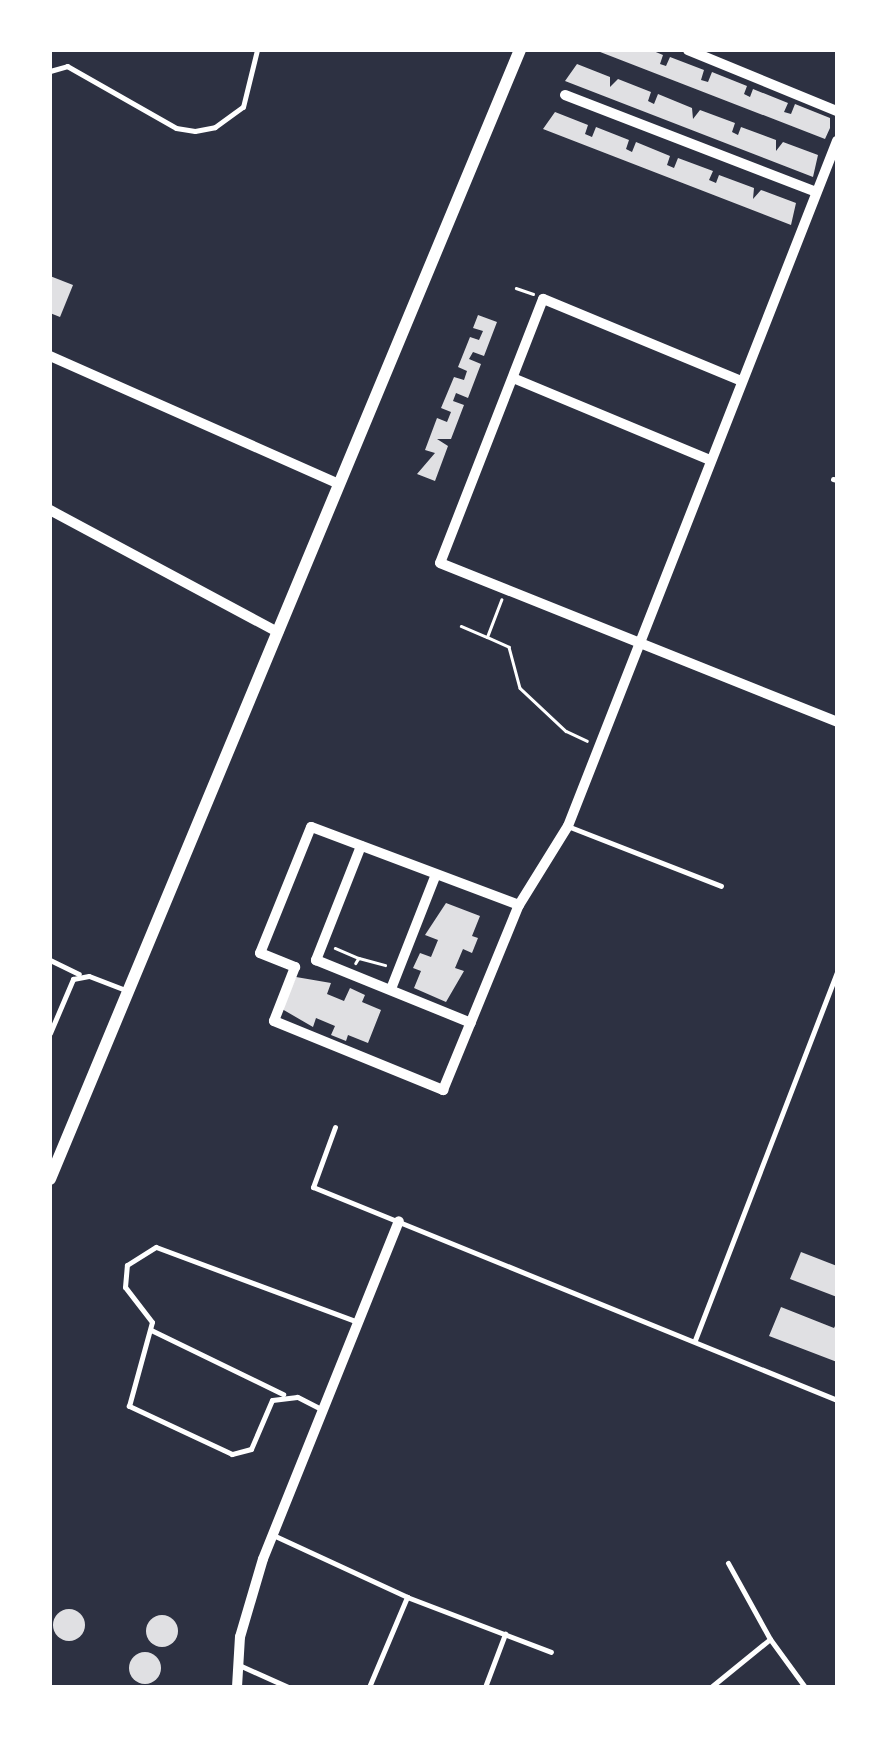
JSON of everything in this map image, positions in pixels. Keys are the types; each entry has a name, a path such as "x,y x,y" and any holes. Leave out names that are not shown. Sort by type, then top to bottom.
{"street":[{"path":"50,1179 520,50"},
{"path":"688,50 837,111"},
{"path":"565,95 816,192"},
{"path":"295,967 274,1021 443,1090 519,905 568,826 635,644 837,141"},
{"path":"740,380 544,299 440,562 635,644 837,722"},
{"path":"50,356 339,484"},
{"path":"513,378 708,459"},
{"path":"50,510 278,632"},
{"path":"471,1023 316,960 295,967 260,954 311,827 519,905"},
{"path":"316,960 361,846"},
{"path":"391,990 436,874"},
{"path":"237,1687 240,1636 273,1535 399,1221"}],"lane":[{"path":"50,71 67,66 176,128 195,131 215,127 243,107 258,50"},
{"path":"568,826 721,886"},
{"path":"50,960 128,992"},
{"path":"695,1340 837,972"},
{"path":"50,1034 68,985 81,975"},
{"path":"336,1127 313,1187 837,1400"},
{"path":"284,1395 272,1400 244,1452 232,1454 139,1412 126,1397 151,1330 150,1312 122,1278 135,1255 156,1248 358,1322"},
{"path":"151,1330 323,1410"},
{"path":"273,1535 407,1597 551,1652"},
{"path":"728,1563 769,1626 770,1639 805,1687"},
{"path":"369,1687 407,1597"},
{"path":"485,1687 505,1634"},
{"path":"711,1687 770,1639"},
{"path":"240,1665 288,1687"}],"path":[{"path":"516,288 544,299"},
{"path":"487,636 506,590"},
{"path":"461,626 509,646 520,688 566,731 596,745"},
{"path":"342,931 335,948 358,958 384,968 391,950"},
{"path":"352,974 358,958"}],"building":[{"path":"595,50 651,50 663,55 660,64 666,66 670,57 704,70 701,80 708,82 712,72 747,86 744,94 750,97 753,89 788,103 784,112 791,114 795,104 830,118 830,128 825,139"},
{"path":"577,64 610,77 610,87 618,79 651,92 648,101 654,104 658,94 692,108 693,119 700,110 735,123 732,132 738,135 741,127 776,140 776,151 783,142 818,155 813,177 565,81"},
{"path":"555,112 588,125 585,134 592,137 596,127 629,140 626,149 632,152 636,142 670,156 667,165 674,168 678,158 713,171 709,180 716,183 719,175 754,188 753,199 761,190 796,203 791,225 543,129"},
{"path":"50,276 73,285 60,317 50,313"},
{"path":"478,315 497,322 484,356 473,352 469,359 481,364 468,398 456,393 453,401 464,405 451,439 437,439 448,446 435,481 417,474 435,453 425,450 437,418 447,422 451,412 441,408 454,377 464,380 467,371 458,367 470,337 479,340 483,331 473,328"},
{"path":"446,903 480,916 472,936 478,938 472,953 463,949 455,968 464,971 446,1002 414,988 421,971 413,968 420,953 431,957 438,940 425,935"},
{"path":"296,977 331,983 327,994 344,1001 350,988 365,995 362,1002 381,1010 368,1043 348,1035 346,1041 331,1035 335,1026 316,1018 313,1027 282,1009"},
{"path":"801,1252 837,1266 837,1297 790,1279"},
{"path":"781,1307 834,1328 837,1322 837,1362 769,1336"},
{"path":"69,1609 80,1614 85,1625 80,1636 69,1641 58,1636 53,1625 58,1614"},
{"path":"162,1615 173,1620 178,1631 173,1642 162,1647 151,1642 146,1631 151,1620"},
{"path":"145,1652 156,1657 161,1668 156,1679 145,1684 134,1679 129,1668 134,1657"}]}
